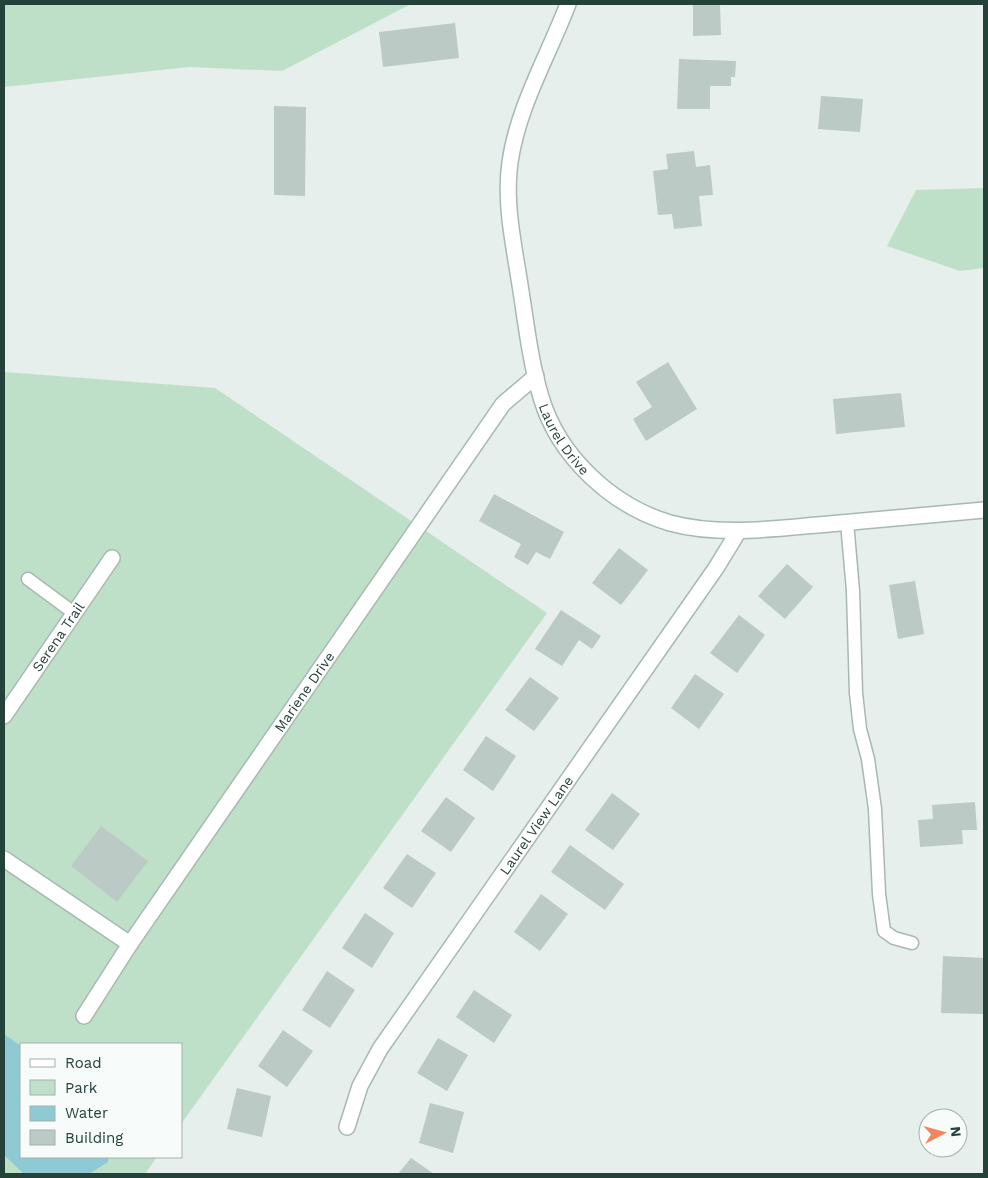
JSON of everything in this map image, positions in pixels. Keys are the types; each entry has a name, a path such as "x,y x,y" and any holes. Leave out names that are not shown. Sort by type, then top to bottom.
{"street":[{"name":"Laurel Drive","path":"568,4 522,113 510,162 510,220 541,399 557,433 589,475 624,503 646,515 671,523 738,532 984,510"},
{"name":"Mariene Drive","path":"84,1016 130,944 503,404 536,376"},
{"name":"Laurel View Lane","path":"347,1127 360,1086 380,1049 716,568 738,532"},
{"name":"Serena Trail","path":"4,716 112,558"},
{"path":"4,859 130,944"}],"lane":[{"path":"847,522 853,591 856,694 860,729 868,759 875,809 879,894 884,931 894,938 912,942"},
{"path":"28,579 74,613"}],"green space":[{"path":"4,4 411,4 282,71 189,67 4,87"},
{"path":"984,188 984,268 960,271 887,246 916,190"},
{"path":"4,372 215,388 547,613 182,1123 182,1043 20,1043 20,1158 156,1158 145,1174 4,1174"}],"water":[{"path":"4,1034 20,1045 20,1158 109,1158 108,1162 89,1174 24,1174 4,1155"}],"building":[{"path":"693,4 720,4 721,35 693,36"},
{"path":"455,23 459,58 383,67 379,32"},
{"path":"679,59 736,61 735,77 731,77 731,86 710,86 710,109 677,109"},
{"path":"821,96 863,99 860,132 818,129"},
{"path":"274,106 306,107 305,196 274,195"},
{"path":"694,151 696,167 710,165 713,195 699,196 702,226 674,229 672,214 658,215 653,171 668,169 666,154"},
{"path":"668,362 697,409 646,441 633,419 652,407 636,382"},
{"path":"901,393 905,427 836,434 833,399"},
{"path":"494,494 564,532 550,559 536,552 528,565 514,557 521,544 479,521"},
{"path":"619,548 648,570 621,605 592,583"},
{"path":"787,564 813,587 785,619 758,596"},
{"path":"915,581 924,634 898,639 889,585"},
{"path":"561,610 601,636 592,649 579,640 562,666 535,649"},
{"path":"739,615 765,635 737,673 710,653"},
{"path":"695,674 724,694 699,729 671,708"},
{"path":"530,677 559,698 534,731 505,710"},
{"path":"486,736 516,756 493,791 463,770"},
{"path":"612,793 640,814 613,850 585,830"},
{"path":"446,797 475,818 451,852 421,831"},
{"path":"975,802 977,830 962,830 963,844 920,847 918,820 933,819 932,805"},
{"path":"101,826 148,861 117,902 71,866"},
{"path":"570,845 624,884 605,910 551,872"},
{"path":"407,854 436,873 412,908 383,888"},
{"path":"541,894 568,914 540,951 514,932"},
{"path":"365,913 394,933 372,968 342,948"},
{"path":"943,956 984,958 983,1014 941,1013"},
{"path":"327,971 355,990 330,1028 302,1010"},
{"path":"474,990 512,1015 494,1043 456,1017"},
{"path":"283,1030 313,1051 287,1087 258,1066"},
{"path":"438,1038 468,1055 447,1091 417,1073"},
{"path":"237,1088 271,1096 262,1137 227,1129"},
{"path":"430,1103 464,1112 453,1153 419,1143"},
{"path":"411,1158 434,1174 398,1174"}]}
